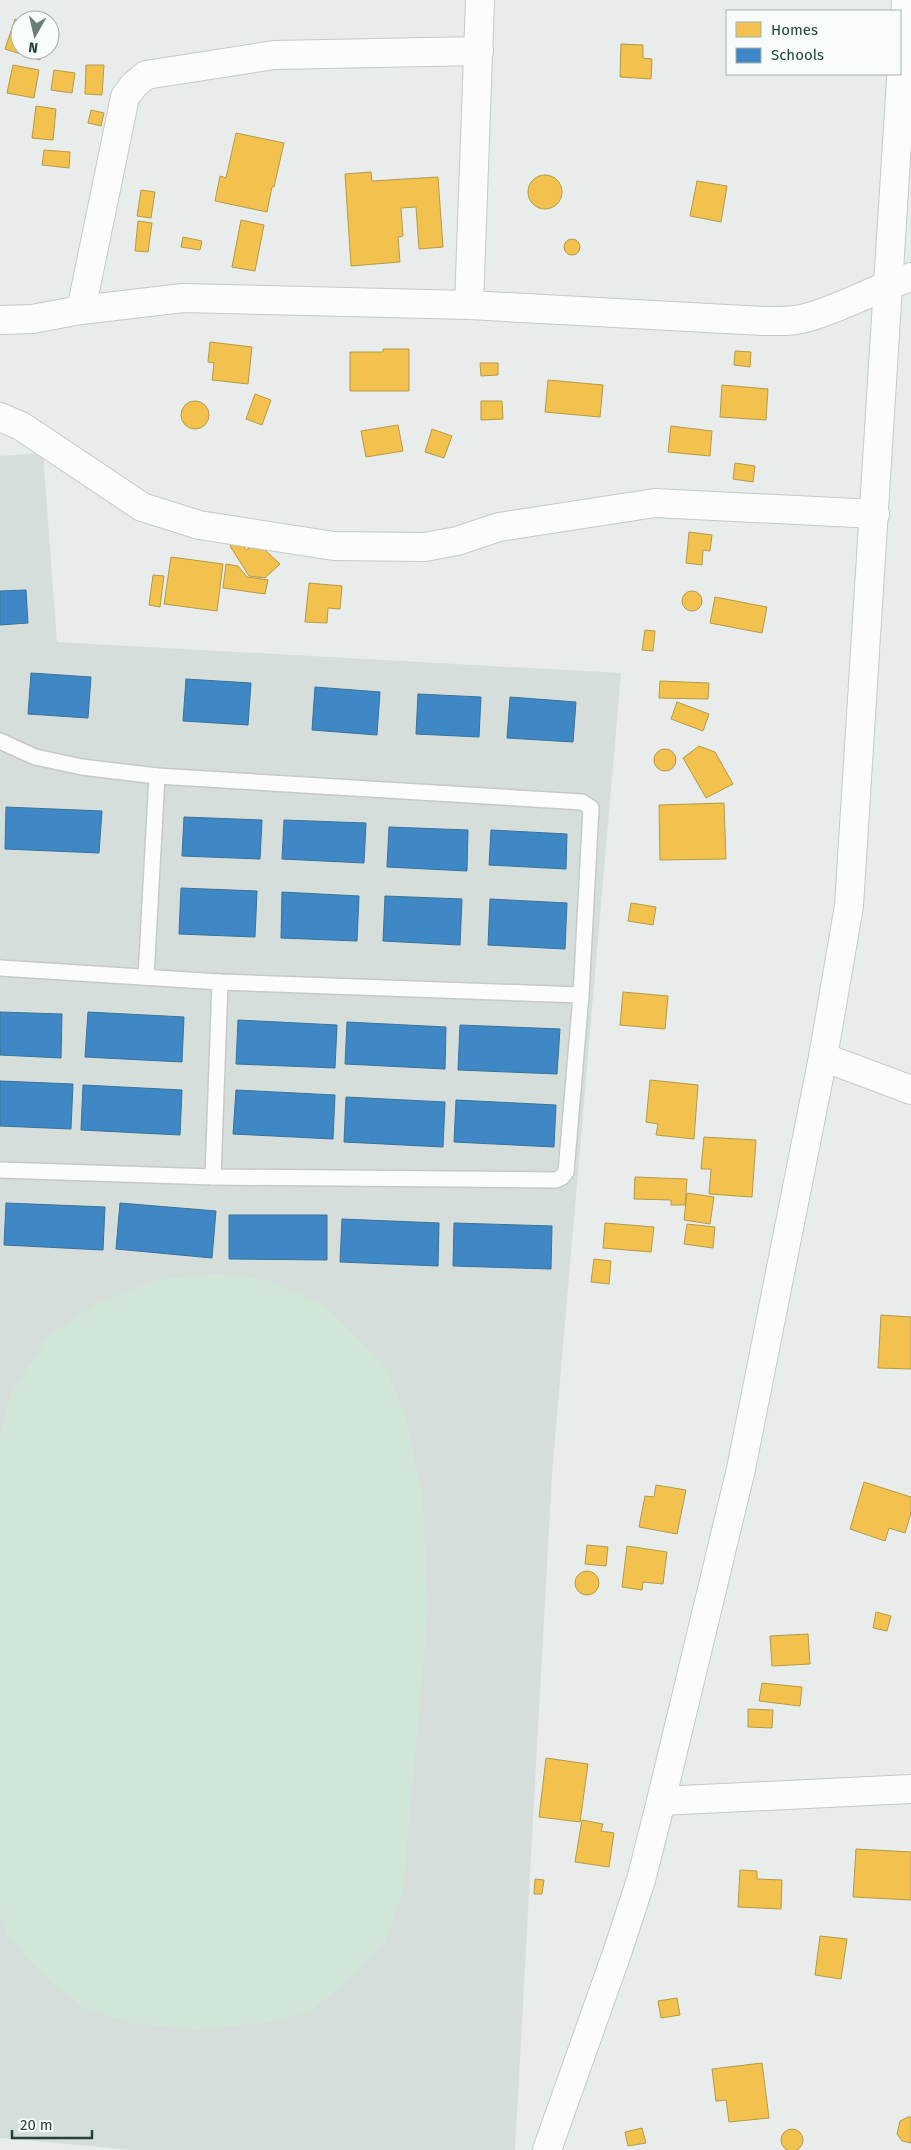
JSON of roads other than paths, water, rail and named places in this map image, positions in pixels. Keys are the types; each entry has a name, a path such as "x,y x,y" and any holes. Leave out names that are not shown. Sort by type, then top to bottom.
{"street":[{"path":"469,305 480,0"},
{"path":"547,2150 617,1953 640,1880 661,1801 741,1469 823,1057 852,877 875,514 900,280 906,0"},
{"path":"81,310 125,97 134,85 146,75 274,55 479,51"},
{"path":"0,320 32,319 81,310 183,298 469,305 790,321 809,317 900,280"},
{"path":"0,417 21,426 142,507 199,525 334,546 425,547 457,541 499,527 655,503 875,514"},
{"path":"823,1057 911,1090"},
{"path":"661,1801 911,1789"}],"lane":[{"path":"0,741 35,757 82,767 157,776 587,804 591,808 581,995 566,1172 562,1177 556,1180 213,1177 0,1170"},
{"path":"146,977 157,776"},
{"path":"0,968 220,982 581,995"},
{"path":"213,1177 220,982"}]}
